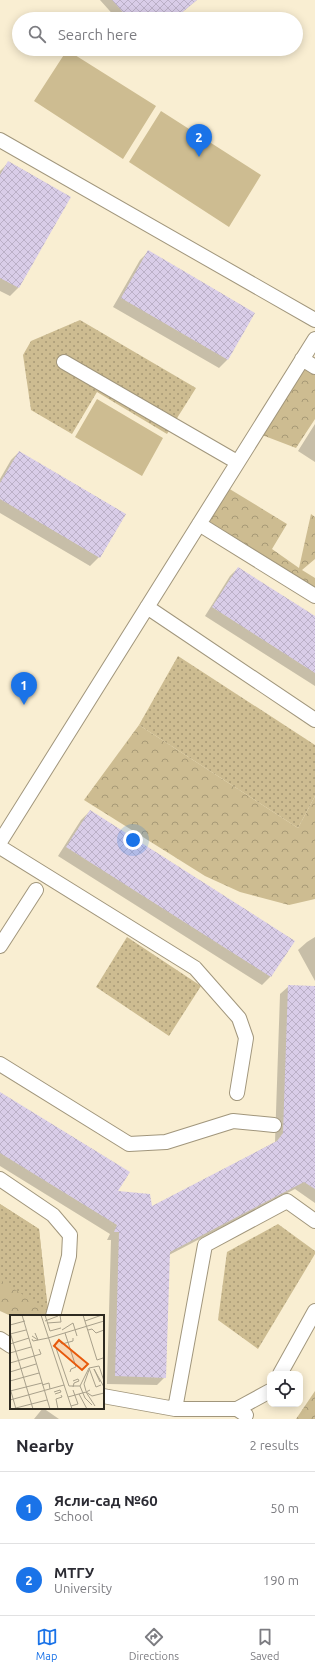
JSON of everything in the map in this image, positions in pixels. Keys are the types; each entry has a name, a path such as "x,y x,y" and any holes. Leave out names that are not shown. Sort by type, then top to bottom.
{"lane":[{"path":"0,140 315,320"},
{"path":"0,842 315,338"},
{"path":"302,359 315,367"},
{"path":"64,362 237,462"},
{"path":"199,524 315,596"},
{"path":"147,607 315,720"},
{"path":"0,847 195,968 238,1018 246,1038 236,1093"},
{"path":"0,946 36,890"},
{"path":"0,1064 129,1144 166,1142 233,1121 274,1125"},
{"path":"0,1179 53,1214 70,1235 69,1256 53,1315"},
{"path":"175,1408 205,1245 287,1201 315,1220"},
{"path":"282,1371 315,1311"},
{"path":"0,1339 10,1345"},
{"path":"104,1396 175,1408 241,1412 267,1394"}],"green space":[{"path":"63,56 77,56 156,106 123,159 34,101"},
{"path":"161,111 261,175 229,227 129,162"},
{"path":"80,320 196,388 167,434 97,392 72,434 31,410 23,355 31,341"},
{"path":"311,358 315,361 315,419 296,448 262,435"},
{"path":"97,399 163,438 142,476 75,437"},
{"path":"228,488 287,524 272,549 299,568 311,514 315,517 315,559 302,570 315,578 315,588 207,520"},
{"path":"178,656 315,745 315,796 298,828 139,725"},
{"path":"139,725 298,828 315,796 315,899 289,905 240,892 205,876 84,800"},
{"path":"127,937 201,986 169,1036 96,987"},
{"path":"0,1204 39,1229 48,1311 46,1315 10,1316 0,1311"},
{"path":"0,1204 39,1229 48,1311 0,1280"},
{"path":"278,1224 315,1251 315,1254 258,1349 218,1320 227,1252"},
{"path":"315,1391 315,1419 296,1419"}],"building":[{"path":"112,0 197,0 182,12 123,12"},
{"path":"8,161 71,197 19,288 0,278 0,175"},
{"path":"148,250 255,313 228,360 121,298"},
{"path":"19,451 126,514 100,558 0,499 0,483"},
{"path":"238,567 315,616 315,673 212,607"},
{"path":"90,810 295,941 271,977 66,847"},
{"path":"288,985 315,986 315,1189 304,1182 170,1252 166,1378 115,1376 119,1232 114,1232 117,1225 0,1153 0,1092 130,1172 118,1191 150,1194 152,1206 277,1141 283,1133"}],"place":[{"name":"МТГУ","path":"199,157"},
{"name":"Ясли-сад №60","path":"24,705"}]}
